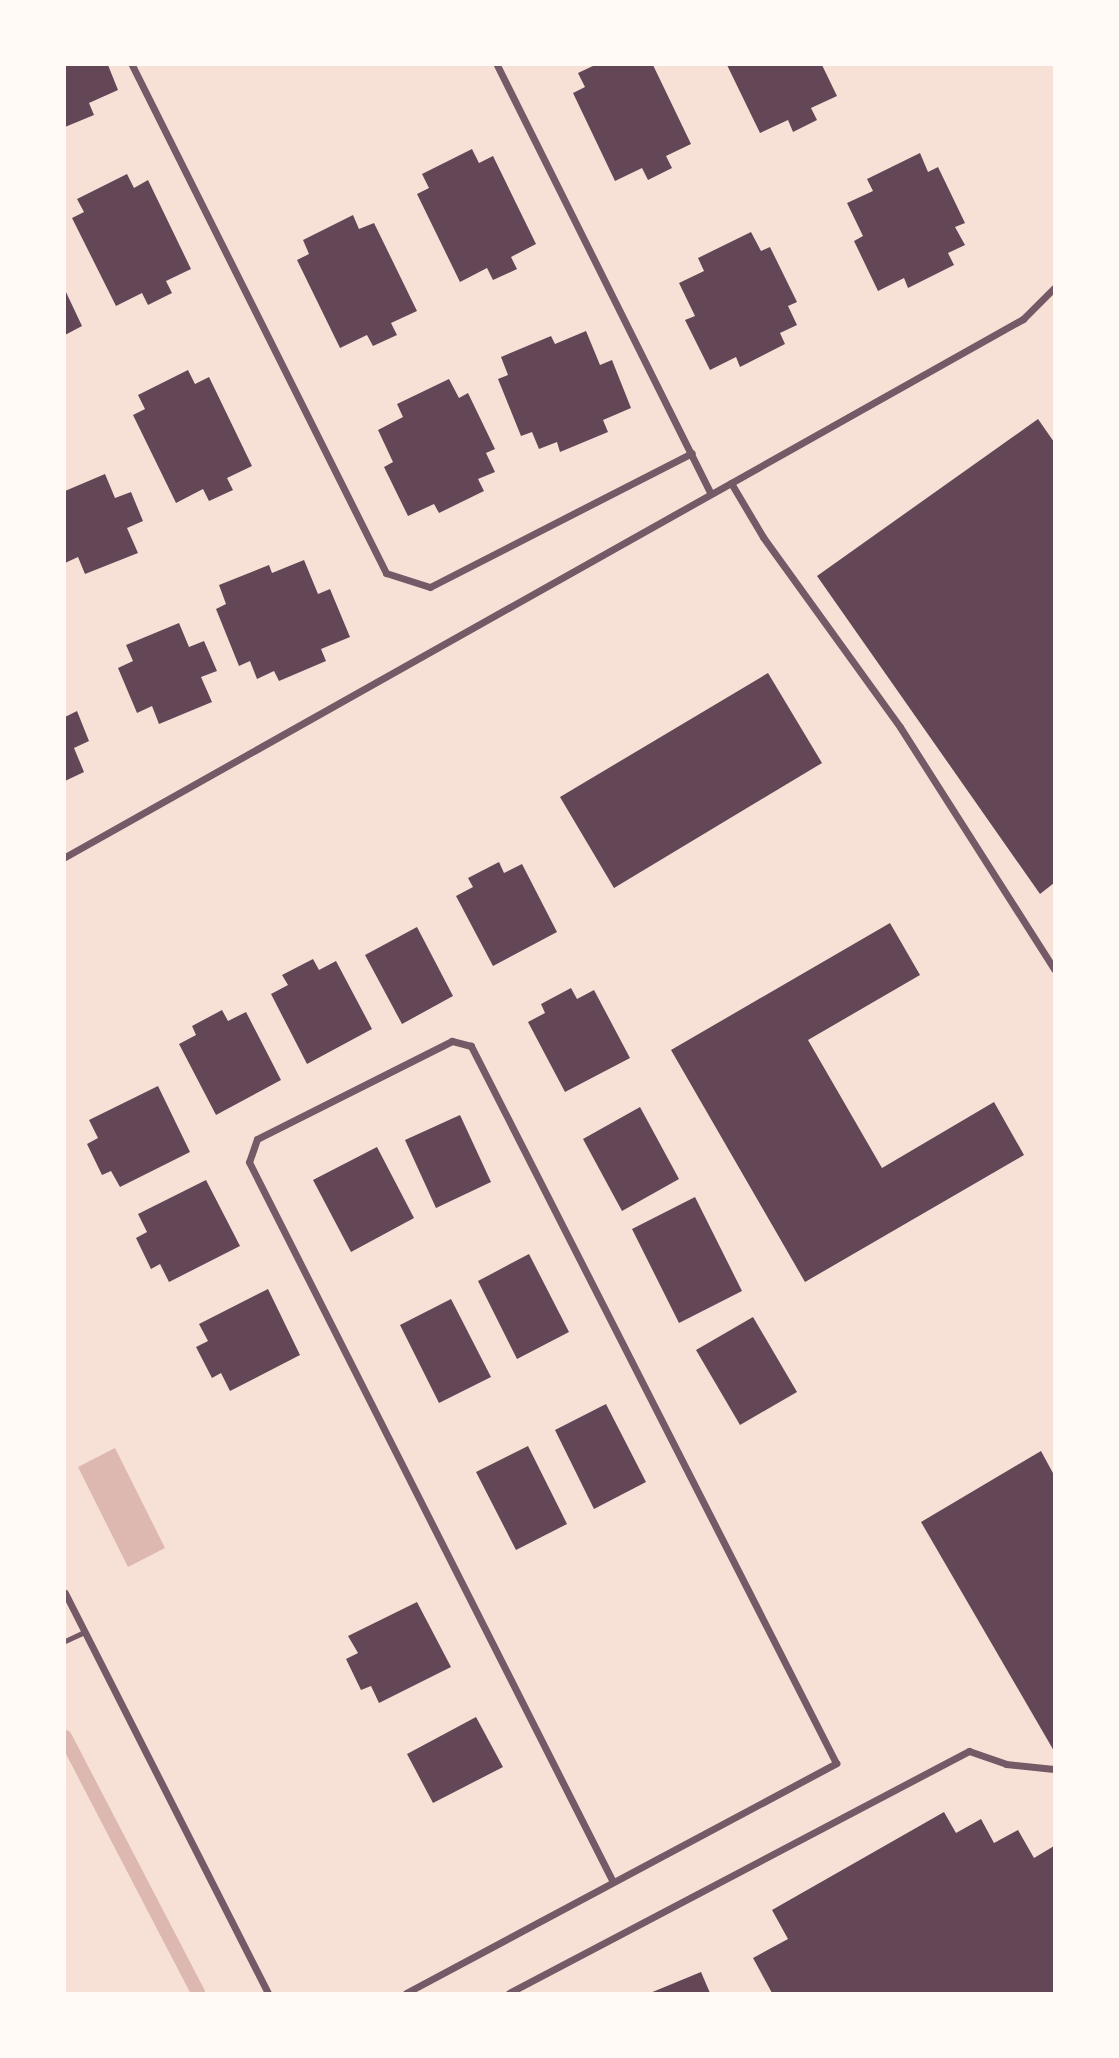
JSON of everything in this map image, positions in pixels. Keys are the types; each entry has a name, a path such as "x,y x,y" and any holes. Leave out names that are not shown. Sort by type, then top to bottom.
{"street":[{"path":"132,65 386,573 430,587 692,453"},
{"path":"498,65 711,494"},
{"path":"65,857 1023,319 1054,288"},
{"path":"731,483 762,537 900,727 1054,969"},
{"path":"406,1993 612,1880 836,1763 471,1046 452,1041 257,1139 249,1162 612,1880"},
{"path":"65,1593 268,1993"},
{"path":"509,1993 969,1751 1006,1764 1054,1769"}],"lane":[{"path":"65,1641 84,1633"}],"shaded area":[{"path":"115,1448 165,1548 128,1567 78,1467"}],"building":[{"path":"65,65 108,65 118,90 89,103 94,115 65,127"},
{"path":"595,65 653,65 691,144 666,156 672,168 648,180 642,168 615,181 573,93 585,87 578,73"},
{"path":"727,65 822,65 837,96 811,108 817,120 793,132 788,120 760,133"},
{"path":"472,149 479,163 493,156 536,244 511,257 517,269 493,280 487,268 460,282 417,194 429,188 422,174"},
{"path":"920,153 928,172 938,167 965,223 955,227 965,245 948,253 954,265 908,288 904,278 878,291 854,241 863,236 847,203 873,191 867,179"},
{"path":"127,174 134,188 148,180 191,269 166,281 172,293 148,305 142,293 116,306 72,218 84,212 77,199"},
{"path":"353,215 359,229 374,223 417,311 391,323 397,335 373,346 367,335 340,348 297,260 309,254 303,240"},
{"path":"751,232 761,251 770,247 797,302 788,306 797,325 780,333 785,344 740,367 736,357 710,370 685,320 695,316 679,283 704,271 698,258"},
{"path":"65,290 82,326 65,335"},
{"path":"586,331 600,365 612,360 631,408 603,420 608,432 560,452 557,442 539,449 532,432 521,436 498,379 508,375 501,357 551,336 555,344"},
{"path":"188,370 195,384 209,377 252,466 227,478 233,490 209,501 203,489 176,503 133,415 145,409 138,395"},
{"path":"449,379 459,398 468,393 495,449 486,453 495,472 478,479 484,491 439,513 434,504 408,516 384,467 393,462 378,430 403,417 397,404"},
{"path":"1038,419 1054,442 1054,883 1040,894 817,576"},
{"path":"105,474 115,498 131,492 143,521 127,528 138,553 85,574 78,557 65,563 65,491"},
{"path":"304,560 318,594 330,589 350,637 321,649 326,661 279,681 274,671 257,679 250,661 239,666 216,609 226,604 219,585 269,565 272,573"},
{"path":"179,623 189,647 204,641 217,671 201,677 212,702 159,724 152,706 137,713 118,668 133,661 126,645"},
{"path":"768,673 822,763 614,888 560,797"},
{"path":"77,711 89,741 74,748 84,772 65,781 65,717"},
{"path":"499,862 504,873 522,864 557,932 493,966 456,896 473,887 468,878"},
{"path":"890,923 920,975 808,1040 882,1168 994,1102 1024,1155 805,1282 671,1050"},
{"path":"417,927 453,996 402,1024 365,955"},
{"path":"313,959 319,970 336,961 372,1029 307,1064 271,994 288,985 282,975"},
{"path":"571,988 577,999 594,990 630,1058 565,1092 528,1022 545,1013 541,1004"},
{"path":"222,1010 228,1021 246,1012 281,1080 216,1115 179,1044 196,1035 192,1026"},
{"path":"158,1086 190,1152 120,1187 111,1171 102,1175 87,1144 98,1138 89,1120"},
{"path":"640,1107 679,1179 622,1211 583,1139"},
{"path":"460,1115 491,1182 436,1208 405,1140"},
{"path":"377,1147 414,1218 351,1252 313,1180"},
{"path":"206,1180 240,1246 169,1282 160,1264 151,1269 136,1238 147,1232 138,1214"},
{"path":"695,1197 742,1291 679,1323 632,1229"},
{"path":"529,1254 569,1332 517,1359 478,1281"},
{"path":"268,1289 300,1355 230,1391 221,1373 212,1378 196,1347 208,1341 199,1324"},
{"path":"451,1299 491,1377 439,1403 400,1325"},
{"path":"753,1317 797,1392 740,1425 696,1350"},
{"path":"606,1404 646,1482 594,1509 555,1430"},
{"path":"528,1446 567,1524 516,1550 476,1472"},
{"path":"1041,1451 1054,1475 1054,1751 921,1522"},
{"path":"417,1602 451,1667 379,1703 371,1686 361,1690 346,1659 358,1653 348,1636"},
{"path":"476,1717 503,1767 433,1803 407,1754"},
{"path":"944,1812 956,1833 981,1819 994,1843 1018,1830 1034,1858 1054,1846 1054,1993 772,1993 753,1958 788,1939 772,1910"},
{"path":"701,1972 710,1993 650,1993"}],"waterway":[{"path":"65,1737 198,1993"}]}
